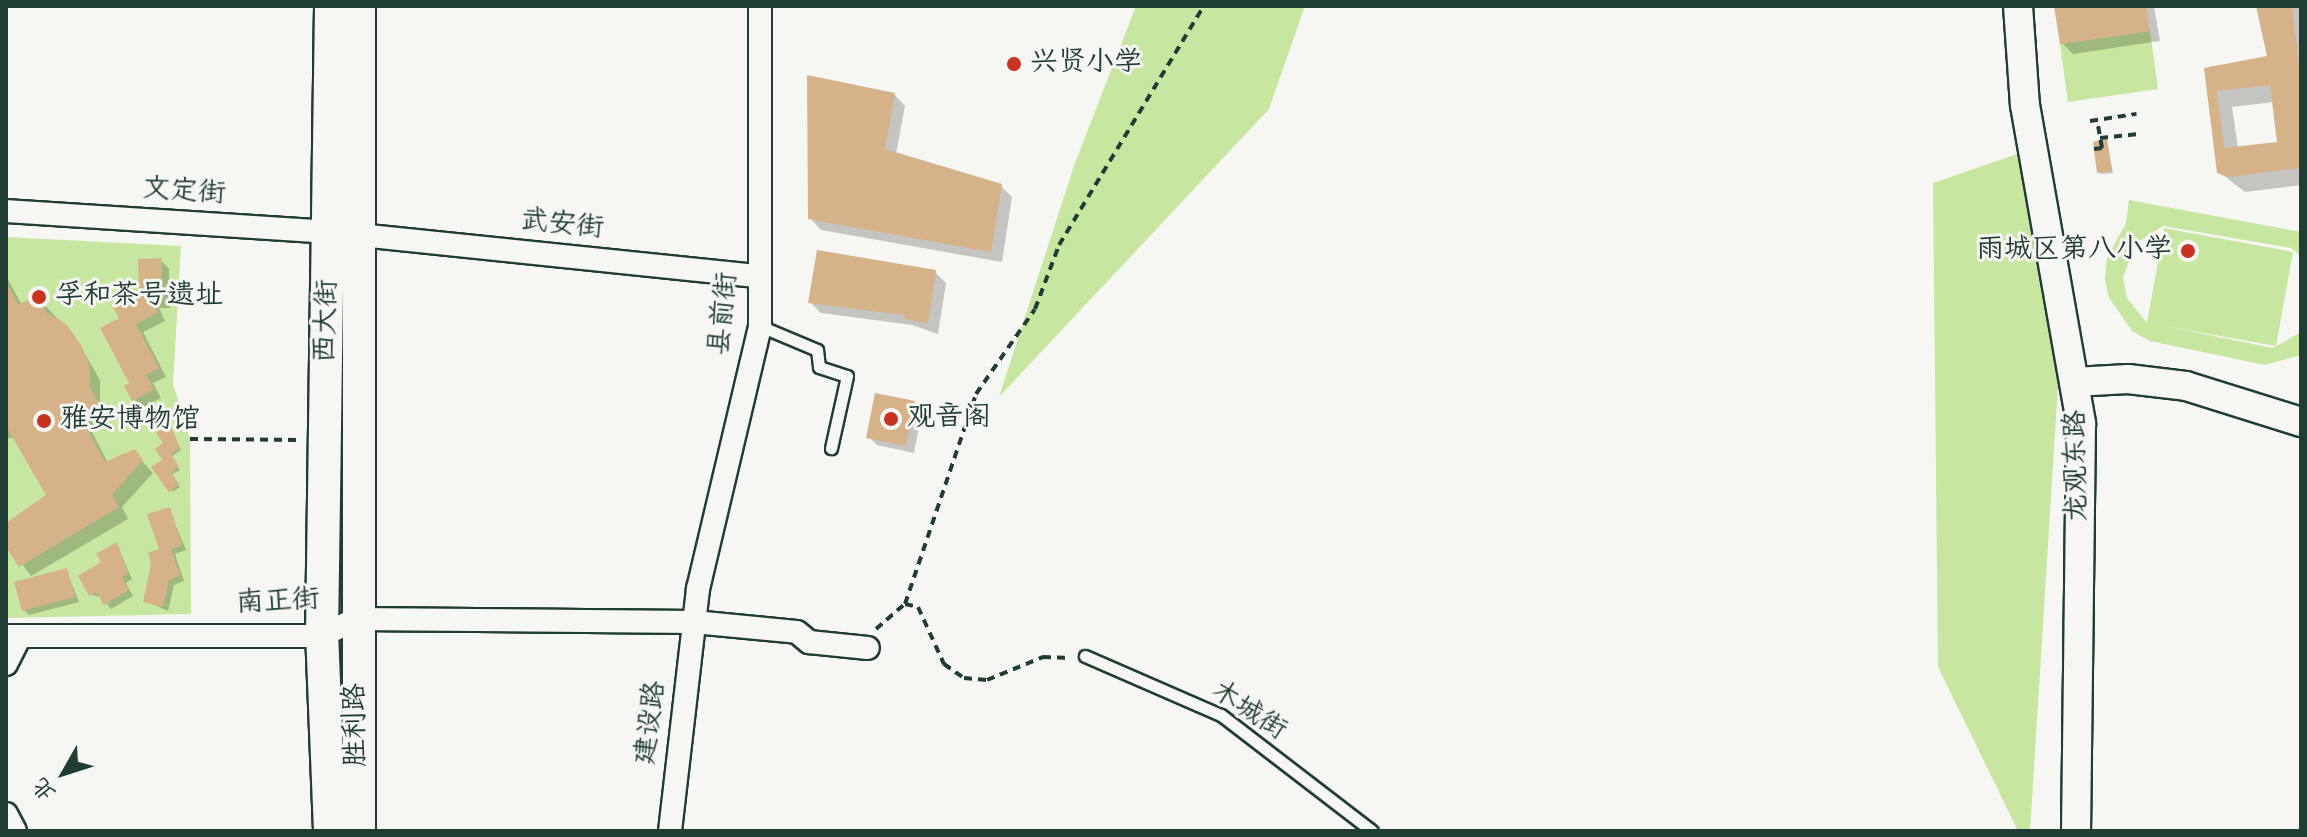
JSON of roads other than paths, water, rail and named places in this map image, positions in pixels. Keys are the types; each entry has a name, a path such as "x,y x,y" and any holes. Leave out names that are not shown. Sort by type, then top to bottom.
{"main road":[{"name":"西大街","path":"331,6 344,234 355,619"},
{"name":"西大街","path":"322,636 324,440 344,234 359,6"},
{"name":"胜利路","path":"355,619 359,831"},
{"name":"胜利路","path":"322,636 330,831"}],"street":[{"name":"县前街","path":"694,622 760,326 760,6"},
{"path":"2002,6 2012,85 2025,105"},
{"path":"2018,6 2025,105"},
{"name":"龙观东路","path":"2025,105 2081,424 2076,831"},
{"name":"文定街","path":"6,211 344,234"},
{"name":"武安街","path":"344,234 760,276"},
{"path":"2074,382 2128,379 2186,386 2301,422"},
{"name":"南正街","path":"13,636 322,636 355,619 694,622 797,632 809,642 868,641"},
{"name":"建设路","path":"670,831 694,622"},
{"path":"6,664 13,636"},
{"path":"6,814 15,831"}],"lane":[{"path":"760,326 817,350 819,367 847,376 831,448"},
{"name":"木城街","path":"1085,656 1221,715 1372,831"}],"place":[{"name":"兴贤小学","path":"1014,64"},
{"name":"雨城区第八小学","path":"2188,251"},
{"name":"孚和茶号遗址","path":"39,297"},
{"name":"观音阁","path":"891,419"},
{"name":"雅安博物馆","path":"44,421"}]}
